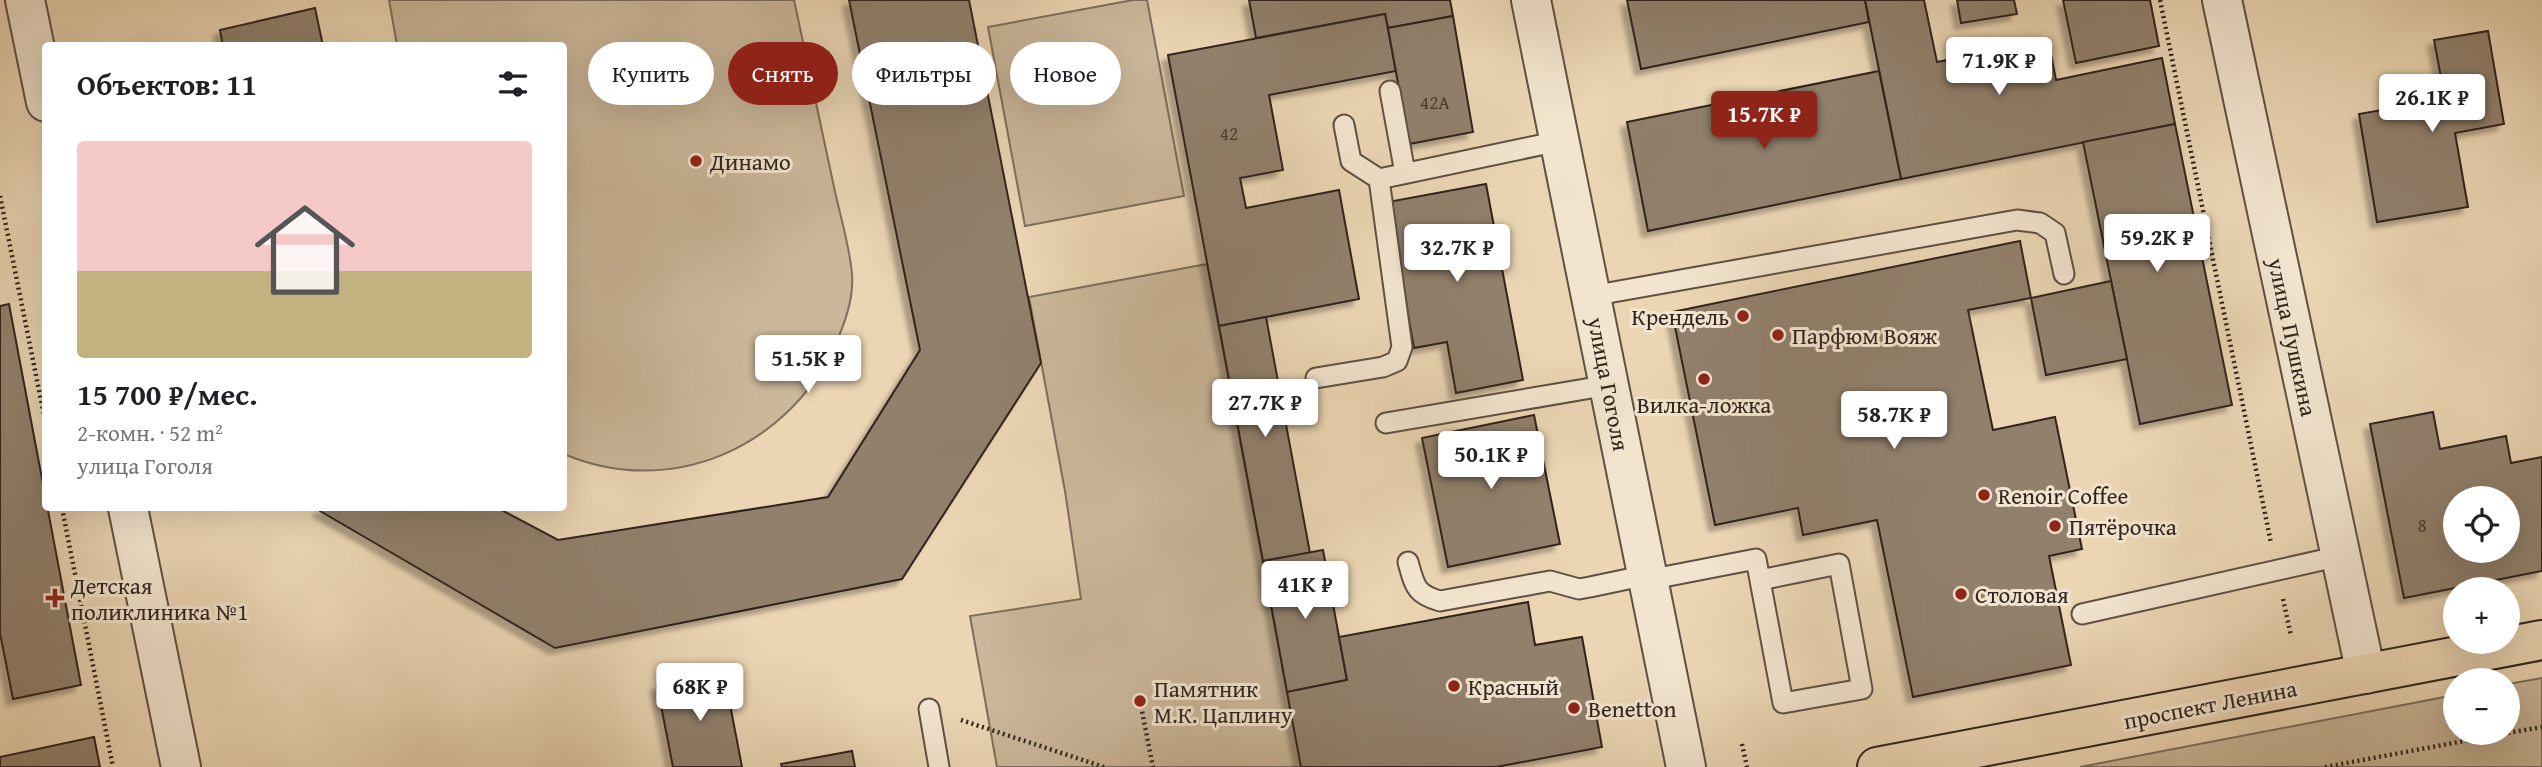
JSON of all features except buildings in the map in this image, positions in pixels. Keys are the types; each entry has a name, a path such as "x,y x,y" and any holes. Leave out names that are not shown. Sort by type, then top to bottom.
{"main road":[{"name":"проспект Ленина","path":"1877,767 2542,640"}],"street":[{"path":"25,0 42,83"},
{"name":"улица Гоголя","path":"1531,0 1686,767"},
{"name":"улица Пушкина","path":"2222,0 2366,674"},
{"path":"129,511 181,767"}],"lane":[{"path":"1390,91 1405,173"},
{"path":"1344,125 1351,161 1379,179 1559,141"},
{"path":"1315,378 1383,367 1397,361 1402,347 1379,179"},
{"path":"1591,296 2017,220 2040,223 2055,233 2064,274"},
{"path":"1386,423 1609,385"},
{"path":"2082,614 2340,556"},
{"path":"1408,562 1414,584 1422,596 1440,601 1550,582 1579,589 1756,559 1783,704 1862,689 1839,565 1760,580"},
{"path":"929,709 939,767"}],"path":[{"path":"2160,0 2291,636"},
{"path":"0,196 42,405"},
{"path":"63,511 113,767"},
{"path":"1140,701 1153,767"},
{"path":"929,709 1104,767"},
{"path":"2520,731 2542,727"},
{"path":"1742,744 1747,767"},
{"path":"2325,767 2443,745"}],"shaded area":[{"name":"Динамо","path":"389,0 794,0 803,42 728,42 728,105 816,105 851,264 852,284 848,312 834,347 813,383 786,413 755,438 720,456 683,467 644,471 604,467 567,455 567,42 396,42"},
{"path":"1133,0 1147,0 1184,196 1025,226 996,70 996,42 991,42 988,27"},
{"path":"1207,264 1301,767 997,767 970,616 1081,599 1065,491 1029,297"},
{"path":"2542,678 2542,767 2080,767 2443,697 2443,745 2520,745 2520,682"}],"place":[{"name":"Динамо","path":"696,161"},
{"name":"Крендель","path":"1743,316"},
{"name":"Парфюм Вояж","path":"1778,335"},
{"name":"Вилка-ложка","path":"1704,379"},
{"name":"Renoir Coffee","path":"1984,495"},
{"name":"Пятёрочка","path":"2055,526"},
{"name":"Столовая","path":"1961,594"},
{"name":"Детская поликлиника №1","path":"55,598"},
{"name":"Красный","path":"1454,686"},
{"name":"Памятник М.К. Цаплину","path":"1140,701"},
{"name":"Benetton","path":"1574,708"}]}
